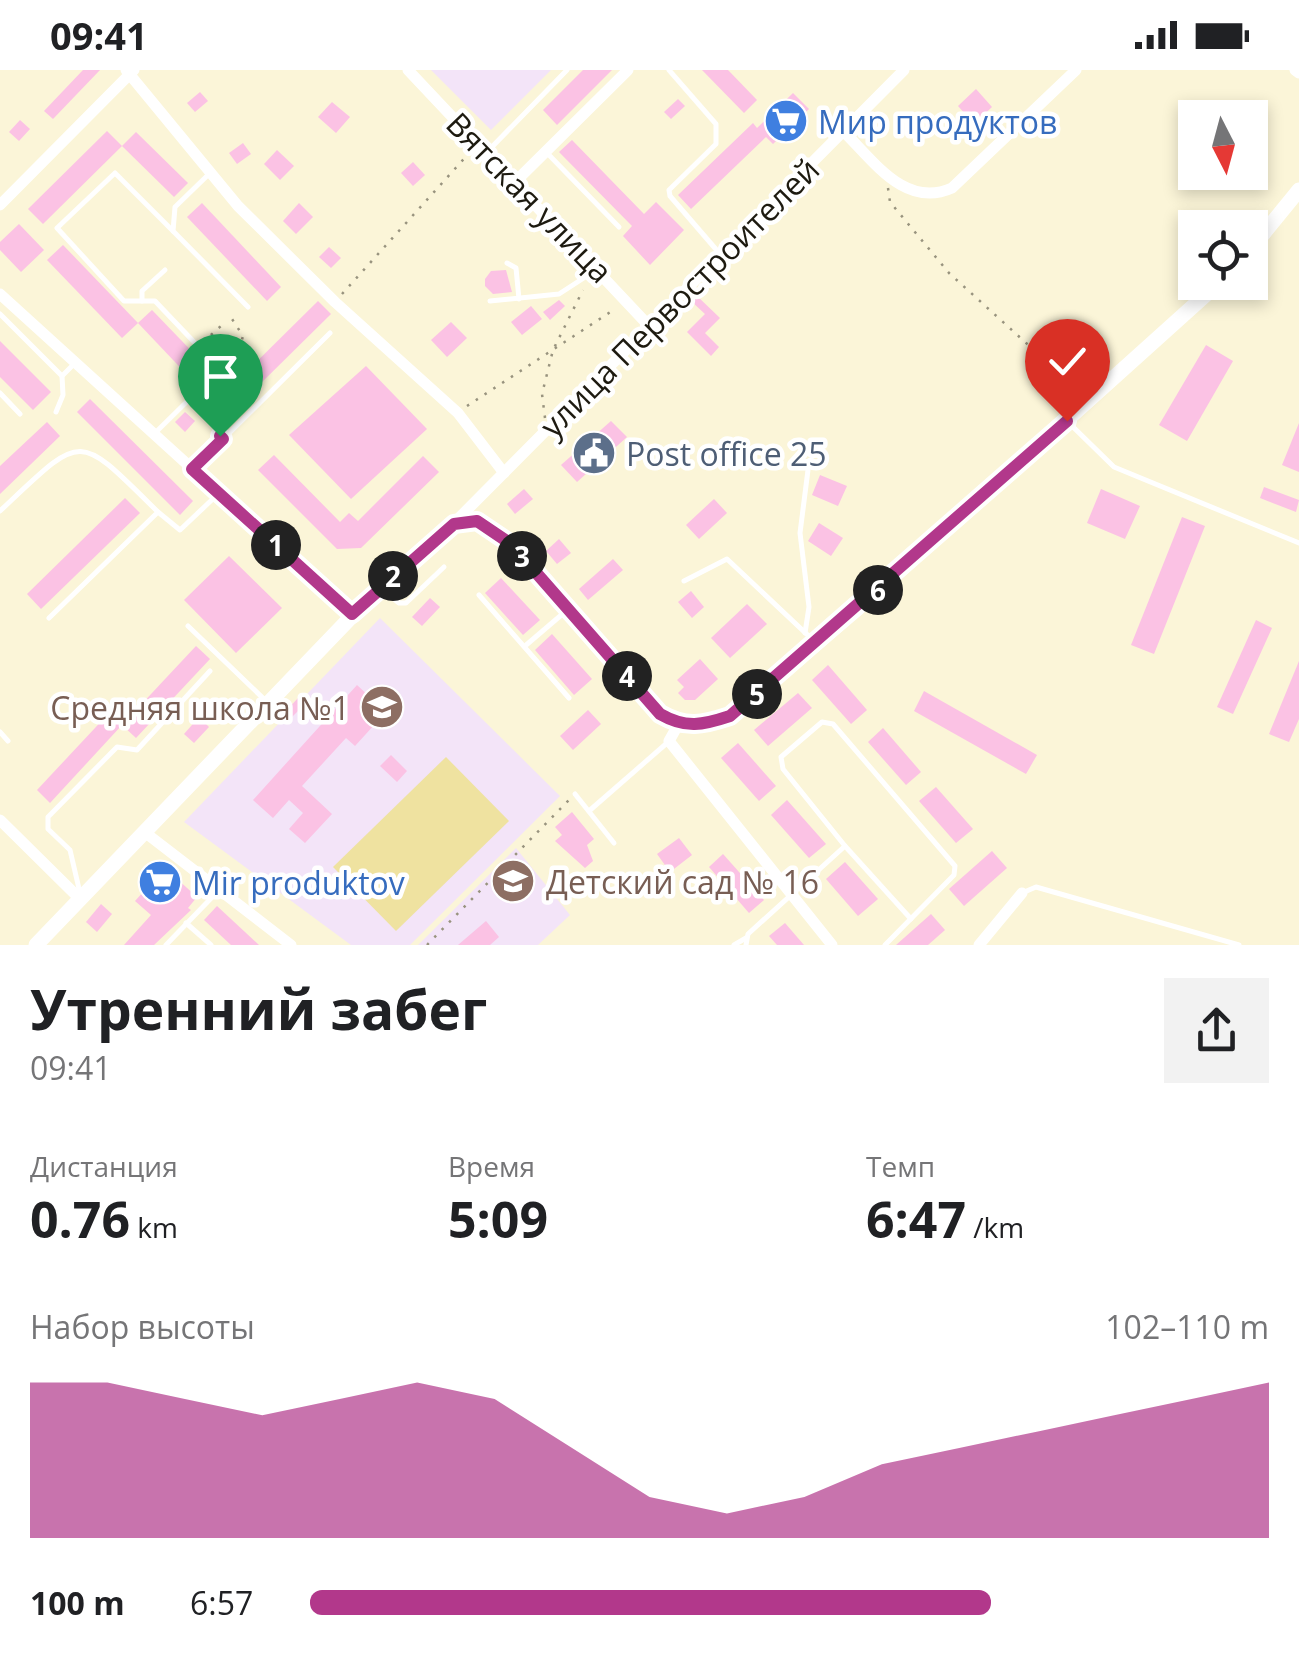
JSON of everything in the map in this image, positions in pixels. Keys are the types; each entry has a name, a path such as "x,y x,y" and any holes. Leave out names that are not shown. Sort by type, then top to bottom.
{"main road":[{"path":"1268,228 1299,190"},
{"path":"36,945 147,834 352,614 454,524 477,521 511,544 660,714 678,725 700,726 730,716 811,638 1090,402 1200,300"}],"street":[{"name":"Вятская улица","path":"408,70 650,326"},
{"path":"516,182 628,70"},
{"name":"улица Первостроителей","path":"454,524 904,70"},
{"path":"843,131 887,174 922,196 952,188 1076,70"},
{"path":"0,206 130,72 238,206 335,302 458,413 504,473"},
{"path":"0,294 352,614"},
{"path":"678,725 669,741 832,945"},
{"path":"0,820 82,900"},
{"path":"147,834 291,945"},
{"path":"979,945 1022,893"}],"lane":[{"path":"482,147 566,70"},
{"path":"668,70 716,124 719,134 716,144 668,190 721,255"},
{"path":"546,152 619,227"},
{"path":"174,231 175,207 211,172"},
{"path":"154,434 216,370 154,301 124,301 60,235 57,225 115,174 248,307"},
{"path":"508,263 516,268 519,299"},
{"path":"490,301 559,294 599,268"},
{"path":"142,301 144,288 164,270"},
{"path":"0,314 62,376 63,395 56,412"},
{"path":"192,469 330,333"},
{"path":"62,376 76,362"},
{"path":"0,392 20,414"},
{"path":"1067,421 1114,467 1299,543"},
{"path":"0,511 60,454 83,450 99,454 180,530 219,493"},
{"path":"808,470 800,533 811,638"},
{"path":"49,618 158,512"},
{"path":"684,581 728,559 811,638"},
{"path":"379,588 398,603 406,602 444,567"},
{"path":"480,595 569,698"},
{"path":"524,647 568,610"},
{"path":"188,626 268,703"},
{"path":"82,900 70,850 48,829 48,817 117,747 137,750 210,671"},
{"path":"886,945 954,875 955,866 833,724 822,722 781,757 783,769 911,919"},
{"path":"0,732 8,741"},
{"path":"589,811 669,741"},
{"path":"575,794 614,843"},
{"path":"734,945 746,942 845,846"},
{"path":"1022,893 1036,887 1238,945"},
{"path":"166,945 219,890"},
{"path":"186,923 210,945"}],"path":[{"path":"335,302 482,147"},
{"path":"887,174 890,202 949,273 1011,325 1090,402"},
{"path":"550,429 542,394 554,350 582,298 584,279"},
{"path":"458,413 586,332 627,298"},
{"path":"219,430 222,378 216,370 233,357 242,342 242,330 232,319"},
{"path":"198,346 221,326"},
{"path":"204,413 210,378"},
{"path":"204,413 220,410"},
{"path":"204,413 223,439"},
{"path":"428,945 575,794"}],"shaded area":[{"path":"431,70 551,70 491,130"},
{"name":"Средняя школа №1","path":"380,618 560,796 410,945 351,945 184,822"},
{"path":"446,757 509,821 396,931 333,867"},
{"name":"Детский сад № 16","path":"516,848 570,915 538,945 418,945"}],"building":[{"path":"83,70 100,70 53,119 44,111"},
{"path":"583,70 612,70 557,125 543,110"},
{"path":"702,70 728,70 757,100 744,113"},
{"path":"976,89 992,107 974,124 958,106"},
{"path":"200,92 208,101 195,112 187,103"},
{"path":"793,93 809,109 773,144 766,137 691,209 678,195 753,123 757,128"},
{"path":"678,99 685,106 671,119 664,112"},
{"path":"332,102 350,117 336,133 318,117"},
{"path":"20,120 30,129 19,141 9,132"},
{"path":"107,131 122,146 43,224 28,209"},
{"path":"136,132 188,183 174,197 122,146"},
{"path":"572,140 644,214 656,202 684,230 650,265 623,236 632,226 559,152"},
{"path":"243,143 251,154 237,164 229,153"},
{"path":"277,150 294,166 280,180 264,164"},
{"path":"413,162 425,175 413,186 401,173"},
{"path":"202,203 281,287 267,301 187,217"},
{"path":"299,203 313,217 296,234 283,221"},
{"path":"19,224 44,250 21,272 0,250 0,242"},
{"path":"63,245 138,323 122,338 47,260"},
{"path":"329,247 341,258 331,268 319,257"},
{"path":"506,270 512,292 493,294 485,286 485,279 491,271"},
{"path":"696,295 720,318 705,333 719,347 711,356 687,332 705,314 691,301"},
{"path":"559,300 565,306 550,320 543,312"},
{"path":"318,301 331,314 250,394 237,381"},
{"path":"531,306 542,319 522,335 511,322"},
{"path":"152,310 207,367 193,381 138,323"},
{"path":"451,322 467,338 447,357 431,340"},
{"path":"0,341 51,392 33,410 0,377"},
{"path":"1206,345 1233,361 1187,441 1159,425"},
{"path":"366,366 427,429 351,499 289,435"},
{"path":"90,399 193,501 180,515 77,412"},
{"path":"185,412 195,421 185,432 175,422"},
{"path":"611,421 627,437 577,482 561,465"},
{"path":"47,422 60,436 0,494 0,466"},
{"path":"1299,423 1299,472 1282,465"},
{"path":"274,455 340,522 349,513 358,521 423,456 439,472 361,548 337,549 258,470"},
{"path":"820,475 847,486 838,506 812,495"},
{"path":"1264,487 1299,500 1296,512 1260,498"},
{"path":"524,489 533,499 515,514 507,504"},
{"path":"1101,489 1140,506 1125,539 1087,523"},
{"path":"125,498 140,513 41,609 27,594"},
{"path":"714,499 727,513 699,539 686,525"},
{"path":"1182,517 1205,526 1154,654 1131,645"},
{"path":"819,523 843,538 831,556 808,541"},
{"path":"559,539 571,553 557,564 546,551"},
{"path":"229,556 282,608 236,653 184,600"},
{"path":"613,559 623,570 588,600 579,589"},
{"path":"501,578 540,620 523,635 485,593"},
{"path":"691,591 704,607 692,618 678,602"},
{"path":"430,598 440,607 422,626 412,617"},
{"path":"747,604 767,624 730,658 711,638"},
{"path":"1256,620 1272,628 1233,714 1217,707"},
{"path":"552,634 592,679 574,695 535,650"},
{"path":"196,646 210,659 136,738 122,725"},
{"path":"700,659 718,679 695,700 685,700 678,693 684,687 677,680"},
{"path":"1299,661 1299,719 1289,742 1269,734"},
{"path":"828,665 867,710 851,724 812,680"},
{"path":"357,685 386,712 355,746 346,738 302,786 332,814 305,843 289,829 303,813 289,800 273,818 253,800"},
{"path":"924,691 1037,755 1026,774 914,711"},
{"path":"798,693 812,708 768,746 754,730"},
{"path":"299,697 306,703 291,718 285,712"},
{"path":"588,710 601,724 573,750 560,736"},
{"path":"109,713 122,725 50,803 37,790"},
{"path":"199,717 209,727 194,743 184,734"},
{"path":"883,728 921,772 906,785 868,742"},
{"path":"738,743 776,786 759,801 721,758"},
{"path":"391,755 407,771 397,782 380,766"},
{"path":"936,787 973,829 956,843 919,801"},
{"path":"787,800 826,844 809,858 771,815"},
{"path":"572,812 594,839 587,845 593,861 585,868 555,841 562,835 555,827"},
{"path":"679,838 692,855 670,872 657,854"},
{"path":"992,851 1007,868 964,906 949,889"},
{"path":"723,854 764,900 749,913 709,867"},
{"path":"845,862 878,899 858,916 826,879"},
{"path":"165,868 197,897 188,908 191,910 154,945 124,945 151,915 135,901"},
{"path":"101,904 112,914 97,932 86,922"},
{"path":"217,906 259,945 231,945 204,920"},
{"path":"931,914 945,930 928,945 896,945"},
{"path":"486,921 499,937 490,945 458,945"},
{"path":"785,923 804,945 777,945 769,936"}],"place":[{"name":"Мир продуктов","path":"786,121"},
{"name":"Post office 25","path":"594,453"},
{"name":"Средняя школа №1","path":"382,707"},
{"name":"Детский сад № 16","path":"513,881"},
{"name":"Mir produktov","path":"160,882"}],"route":[{"path":"220,436 223,439 192,469 352,614 454,524 477,521 511,544 660,714 678,725 700,726 730,716 858,608 1067,421"}]}
